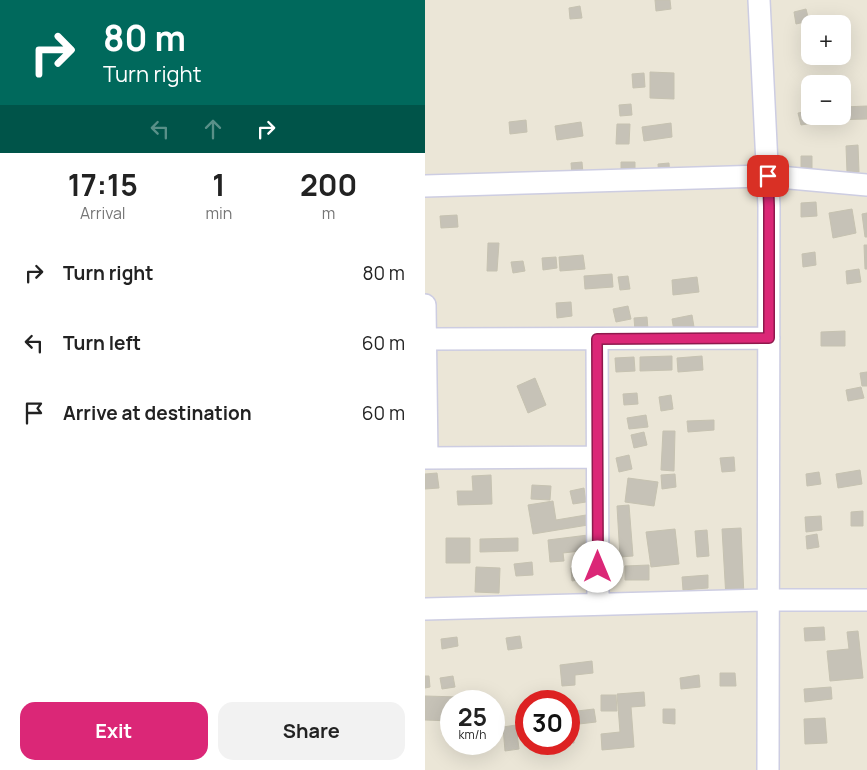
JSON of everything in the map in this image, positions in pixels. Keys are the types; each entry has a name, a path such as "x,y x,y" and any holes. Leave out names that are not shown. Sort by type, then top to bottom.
{"street":[{"path":"759,0 769,206 767,770"},
{"path":"425,186 768,176 867,185"},
{"path":"425,306 426,458 597,457"},
{"path":"425,339 769,338"},
{"path":"597,339 598,604"},
{"path":"425,609 768,600 867,600"}],"building":[{"path":"655,0 670,0 671,9 656,11"},
{"path":"580,6 582,18 570,19 569,8"},
{"path":"806,9 808,15 801,15 801,23 796,24 794,12"},
{"path":"650,72 674,73 674,99 650,98"},
{"path":"644,73 645,87 633,88 632,74"},
{"path":"631,104 632,115 620,116 619,105"},
{"path":"867,106 867,119 851,119 851,107"},
{"path":"801,112 801,125 798,113"},
{"path":"526,120 527,132 510,134 509,122"},
{"path":"581,122 583,136 557,140 555,126"},
{"path":"671,123 672,137 644,141 642,127"},
{"path":"617,124 630,124 629,144 616,144"},
{"path":"858,145 859,172 847,172 846,146"},
{"path":"801,156 812,156 812,172 801,172"},
{"path":"582,162 583,174 572,175 571,163"},
{"path":"621,162 635,162 635,177 621,177"},
{"path":"669,163 670,178 659,178 658,164"},
{"path":"816,202 817,216 801,217 801,203"},
{"path":"852,209 856,233 833,238 829,213"},
{"path":"867,213 867,237 865,237 862,214"},
{"path":"457,215 458,227 441,228 440,216"},
{"path":"488,243 499,243 497,271 487,271"},
{"path":"864,245 867,245 867,269 865,269"},
{"path":"815,252 816,265 803,267 802,254"},
{"path":"583,255 585,269 560,271 559,257"},
{"path":"556,257 557,268 543,270 542,258"},
{"path":"523,261 525,271 513,273 511,262"},
{"path":"859,269 861,282 847,284 846,271"},
{"path":"612,274 613,287 585,289 584,276"},
{"path":"628,276 630,289 620,290 618,277"},
{"path":"697,277 699,292 673,295 672,280"},
{"path":"571,302 572,316 557,318 556,303"},
{"path":"628,306 631,319 616,322 613,309"},
{"path":"692,315 694,327 674,331 672,319"},
{"path":"647,317 648,330 635,331 634,318"},
{"path":"845,331 845,346 821,346 821,332"},
{"path":"672,356 672,370 640,371 640,357"},
{"path":"702,356 703,370 678,372 677,358"},
{"path":"634,357 635,371 616,372 615,358"},
{"path":"867,372 867,386 862,386 860,373"},
{"path":"535,378 546,405 528,413 517,386"},
{"path":"861,387 864,398 848,401 846,390"},
{"path":"637,393 638,404 624,405 623,394"},
{"path":"671,395 673,409 661,411 659,397"},
{"path":"646,415 648,427 629,429 627,418"},
{"path":"714,420 714,430 688,432 687,421"},
{"path":"663,431 675,431 674,471 661,470"},
{"path":"644,432 647,445 634,448 631,435"},
{"path":"629,455 632,469 619,472 616,458"},
{"path":"734,457 735,471 722,472 720,458"},
{"path":"860,470 862,484 838,488 836,474"},
{"path":"819,472 821,484 807,486 806,474"},
{"path":"437,473 439,488 425,489 425,474"},
{"path":"675,474 676,487 662,489 661,475"},
{"path":"491,475 492,504 458,505 457,491 473,491 472,476"},
{"path":"628,478 658,482 654,506 625,502"},
{"path":"532,485 551,486 550,500 531,499"},
{"path":"584,488 586,502 573,504 570,491"},
{"path":"553,501 556,520 586,515 588,525 533,534 528,505"},
{"path":"629,505 633,556 620,557 617,506"},
{"path":"863,511 863,526 851,526 851,512"},
{"path":"821,516 822,530 806,532 805,517"},
{"path":"741,528 744,597 726,598 722,529"},
{"path":"675,529 679,564 651,567 646,532"},
{"path":"707,530 709,556 697,557 695,531"},
{"path":"817,534 819,547 807,549 806,536"},
{"path":"588,535 589,550 563,553 564,561 550,562 548,540"},
{"path":"446,538 470,538 470,563 446,563"},
{"path":"518,538 518,551 480,552 480,539"},
{"path":"532,562 533,575 516,576 514,564"},
{"path":"588,565 590,578 572,581 571,568"},
{"path":"649,565 649,580 625,580 625,566"},
{"path":"476,567 500,568 499,593 475,592"},
{"path":"708,575 708,588 683,590 682,577"},
{"path":"824,627 825,640 805,641 804,628"},
{"path":"858,631 863,678 830,681 827,651 849,649 847,632"},
{"path":"520,636 522,648 508,650 506,638"},
{"path":"457,637 458,646 442,649 441,639"},
{"path":"592,661 593,673 575,675 575,685 562,686 560,665"},
{"path":"720,673 735,673 736,686 720,686"},
{"path":"699,675 700,687 681,689 680,678"},
{"path":"425,676 429,676 430,687 425,688"},
{"path":"453,676 455,687 442,689 440,678"},
{"path":"831,687 832,699 805,702 804,689"},
{"path":"644,692 645,706 631,707 634,747 602,750 601,734 620,732 617,694"},
{"path":"601,695 616,695 617,711 601,711"},
{"path":"425,696 440,696 440,721 425,720"},
{"path":"594,709 596,722 580,724 580,711"},
{"path":"663,709 675,709 675,724 663,723"},
{"path":"825,718 827,743 805,744 804,719"},
{"path":"515,725 515,750 505,751 505,727"}],"route":[{"path":"598,567 597,339 769,338 768,176"}]}
